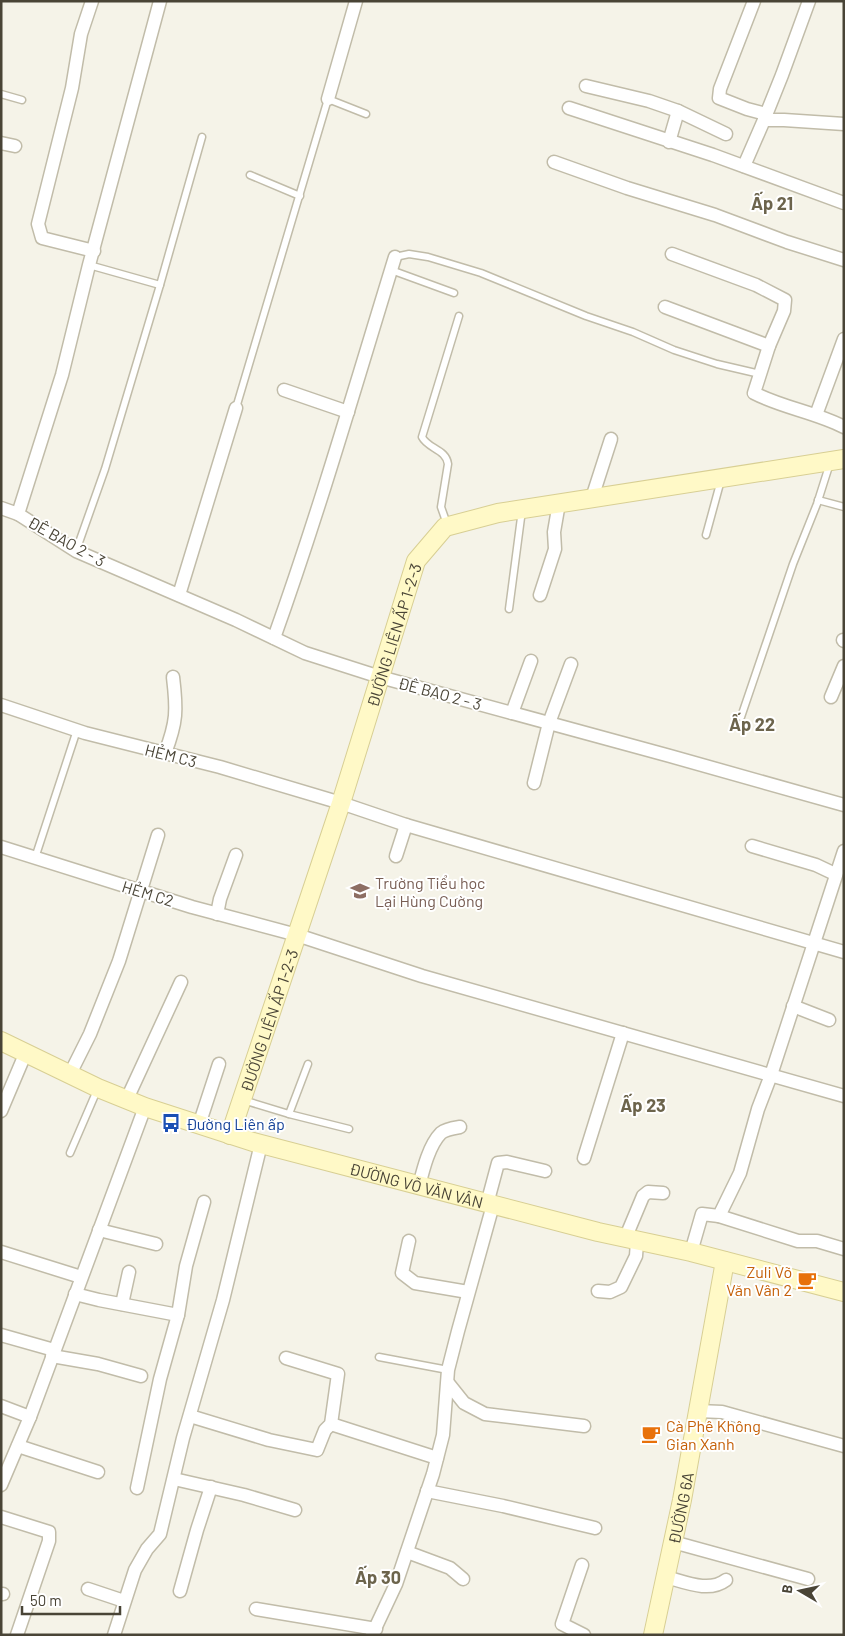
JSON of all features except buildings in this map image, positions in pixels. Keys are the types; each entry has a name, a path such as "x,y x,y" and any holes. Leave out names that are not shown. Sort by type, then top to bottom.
{"street":[{"path":"92,1 81,34 72,88 38,224 42,238 94,251"},
{"path":"18,514 62,375 89,265 160,1"},
{"path":"328,98 356,1"},
{"path":"754,1 720,89 720,98 765,117 844,124"},
{"path":"744,166 765,117 809,1"},
{"path":"586,86 649,101 678,111 726,134"},
{"path":"569,108 744,166 844,203"},
{"path":"669,142 678,111"},
{"path":"1,143 15,146"},
{"path":"554,162 844,260"},
{"path":"672,254 756,285 785,300 784,311 769,346 754,393 771,402 831,420 844,427"},
{"path":"274,638 348,412 395,257"},
{"path":"665,307 769,346"},
{"path":"816,415 844,339"},
{"path":"284,390 348,412"},
{"path":"179,595 236,408"},
{"path":"592,498 611,439"},
{"path":"448,525 498,513 837,460"},
{"path":"540,596 556,549 554,532 558,503"},
{"name":"ĐÊ BAO 2 - 3","path":"1,508 18,514 76,551 179,595 305,654 380,677 844,805"},
{"name":"ĐƯỜNG LIÊN ẤP 1-2-3","path":"230,1135 341,803 416,561 448,525"},
{"path":"512,713 531,661"},
{"path":"534,783 549,723 571,664"},
{"path":"831,698 844,666"},
{"path":"165,753 172,736 177,714 173,676"},
{"name":"HẺM C3","path":"1,705 77,730 220,767 341,803 406,825 844,952"},
{"path":"396,856 406,825"},
{"path":"70,1074 90,1034 119,961 158,835"},
{"path":"752,846 816,866 840,876"},
{"name":"HẺM C2","path":"1,847 216,914 297,936 422,976 844,1096"},
{"path":"720,1216 740,1173 758,1109 814,944 840,876 844,851"},
{"path":"216,914 236,855"},
{"path":"127,1100 181,982"},
{"path":"794,1006 829,1020"},
{"path":"584,1158 623,1033"},
{"name":"ĐƯỜNG VÕ VĂN VÂN","path":"1,1041 127,1100 230,1135 490,1205 631,1240 691,1252 844,1292"},
{"path":"1,1111 26,1052"},
{"path":"199,1125 219,1064"},
{"path":"1,1485 4,1470 18,1446 30,1417 145,1107"},
{"path":"419,1186 426,1158 442,1133 452,1128 460,1127"},
{"path":"114,1635 135,1570 160,1534 190,1416 223,1300 261,1144"},
{"path":"256,1609 374,1632 396,1584 437,1458 443,1435 448,1377 490,1205 498,1163 507,1162 545,1171"},
{"path":"598,1291 610,1292 622,1288 636,1256 631,1240 643,1196 648,1192 663,1194"},
{"path":"137,1488 158,1386 178,1315 186,1266 204,1202"},
{"path":"691,1252 702,1214 720,1216 798,1241 817,1240 844,1249"},
{"path":"99,1230 156,1244"},
{"path":"409,1241 402,1273 415,1283 468,1292"},
{"path":"1,1252 81,1277"},
{"name":"ĐƯỜNG 6A","path":"653,1635 673,1542 725,1261"},
{"path":"122,1304 129,1272"},
{"path":"75,1294 178,1315"},
{"path":"1,1335 53,1353 141,1376"},
{"path":"190,1416 269,1440 317,1450 325,1430 331,1424 338,1374 286,1358"},
{"path":"448,1377 464,1403 486,1414 584,1426"},
{"path":"1,1406 30,1417"},
{"path":"698,1411 722,1412 844,1446"},
{"path":"331,1424 437,1458"},
{"path":"18,1446 98,1472"},
{"path":"174,1479 244,1495 295,1510"},
{"path":"180,1591 211,1487"},
{"path":"427,1491 595,1528"},
{"path":"1,1517 49,1532 50,1534 49,1542 17,1635"},
{"path":"673,1542 808,1579"},
{"path":"407,1552 450,1568 463,1579"},
{"path":"582,1564 562,1624 584,1635"},
{"path":"666,1577 702,1586 718,1586 726,1580"},
{"path":"88,1589 124,1601"}],"lane":[{"path":"1,94 22,100"},
{"path":"236,408 328,98 366,114"},
{"path":"76,551 105,470 202,137"},
{"path":"250,175 300,196"},
{"path":"395,257 409,254 428,257 481,273 586,316 633,332 674,350 717,364 760,374"},
{"path":"89,265 160,285"},
{"path":"391,270 454,293"},
{"path":"448,525 441,507 447,458 424,441 422,437 459,316"},
{"path":"741,717 793,564 818,500 837,460"},
{"path":"706,535 721,478"},
{"path":"818,500 844,507"},
{"path":"510,609 522,509"},
{"path":"35,858 77,730"},
{"path":"289,1114 308,1064"},
{"path":"70,1154 98,1088"},
{"path":"242,1099 289,1114 349,1129"},
{"path":"379,1357 448,1377"}],"place":[{"name":"Trường Tiểu học Lại Hùng Cường","path":"360,891"},
{"name":"Đường Liên ấp","path":"171,1123"},
{"name":"Zuli Võ Văn Vân 2","path":"807,1280"},
{"name":"Cà Phê Không Gian Xanh","path":"651,1434"}],"district":[{"name":"Ấp 21","path":"772,203"},
{"name":"Ấp 22","path":"752,724"},
{"name":"Ấp 23","path":"643,1105"},
{"name":"Ấp 30","path":"378,1577"}]}
